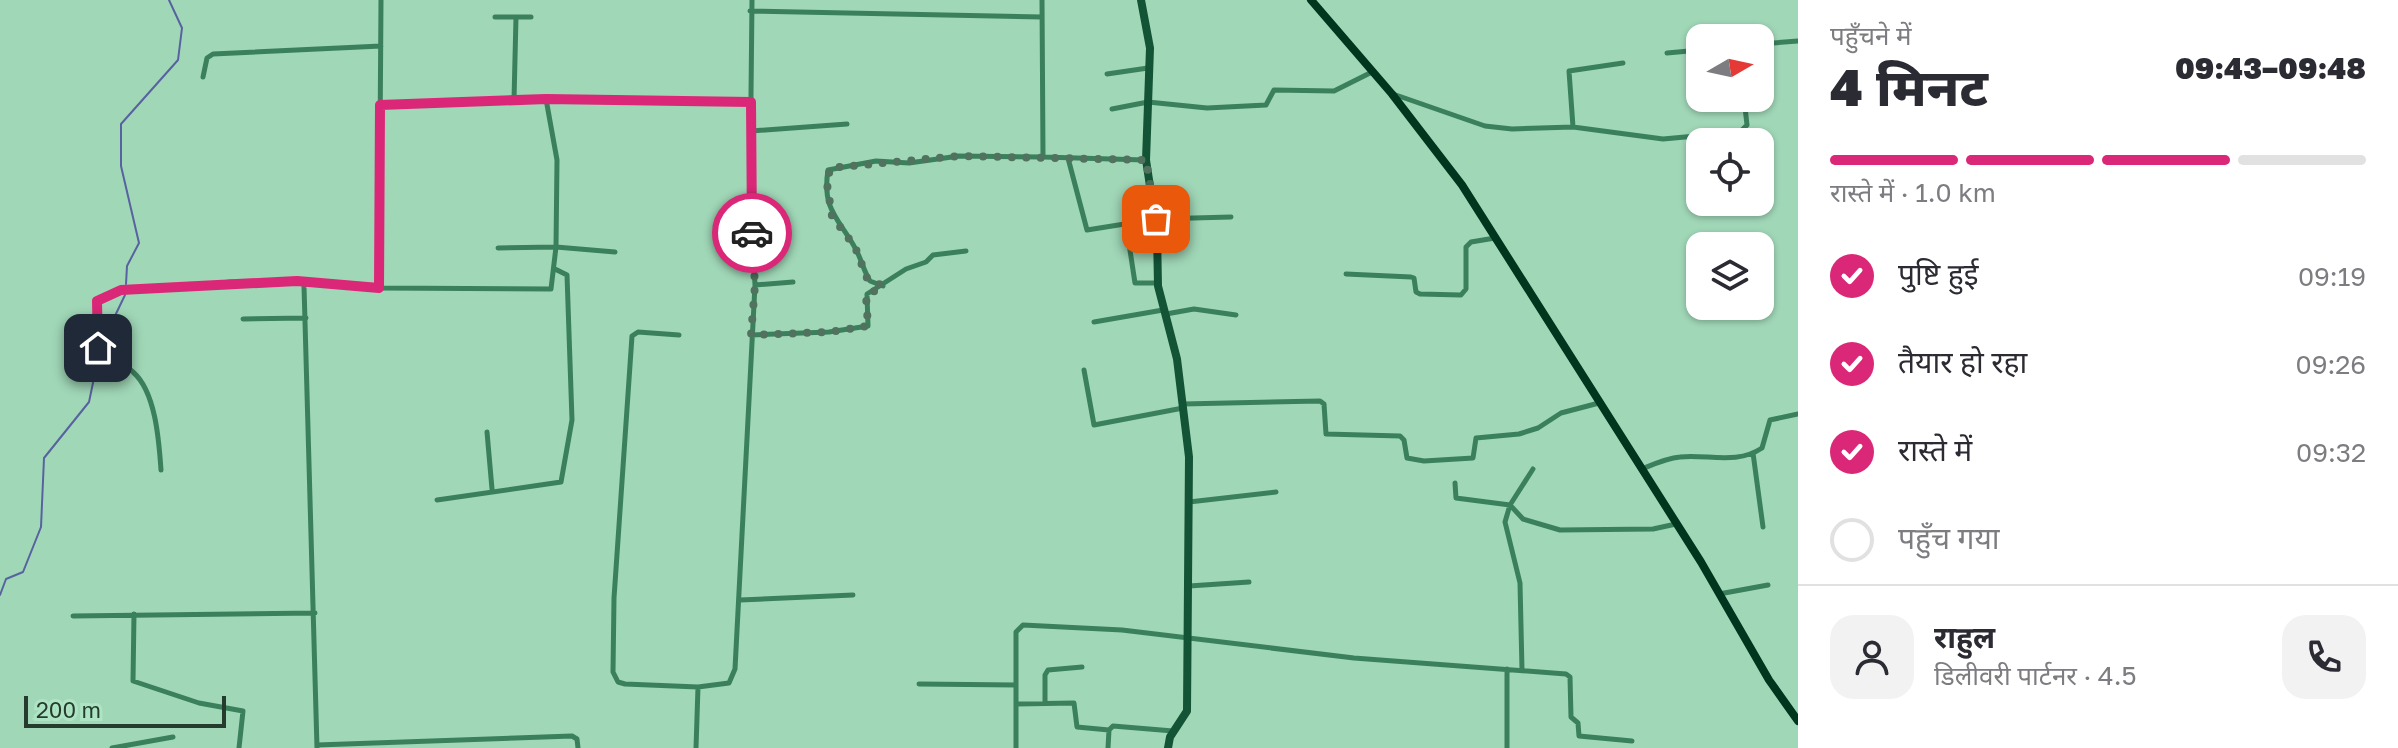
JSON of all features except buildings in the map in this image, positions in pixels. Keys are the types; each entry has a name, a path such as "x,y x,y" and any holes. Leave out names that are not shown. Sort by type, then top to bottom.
{"main road":[{"path":"1311,0 1445,161 1602,403 1769,680 1798,721"}],"street":[{"path":"379,288 381,0"},
{"path":"679,335 638,332 632,336 614,598 613,672 618,682 625,684 698,687 724,684 734,676 755,285 752,0"},
{"path":"1042,0 1043,157"},
{"path":"1141,0 1148,32 1146,160 1156,219 1158,283 1176,350 1189,502 1187,711 1173,731 1168,748"},
{"path":"750,11 1042,17"},
{"path":"495,17 531,17"},
{"path":"514,100 516,17"},
{"path":"1774,43 1798,41"},
{"path":"203,77 207,58 213,54 381,46"},
{"path":"1667,53 1686,51"},
{"path":"1573,127 1569,71 1623,63"},
{"path":"1107,74 1149,68"},
{"path":"1112,109 1148,102 1207,108 1266,105 1274,90 1334,91 1373,71"},
{"path":"1392,94 1485,126 1512,129 1573,127 1663,139 1740,132 1747,125 1746,112"},
{"path":"380,105 546,99 751,102"},
{"path":"161,470 158,440 143,384 132,370 97,345 97,301 128,289 191,288 230,282 548,290 553,286 555,269 557,149 546,99"},
{"path":"751,131 847,124"},
{"path":"883,286 867,278 855,247 836,224 828,195 828,170 876,161 909,163 959,156 1146,160"},
{"path":"1068,158 1084,229 1156,219 1231,217"},
{"path":"1126,224 1135,283 1158,283"},
{"path":"1346,274 1411,277 1416,292 1461,295 1466,289 1466,247 1471,242 1496,238"},
{"path":"498,248 556,247 615,252"},
{"path":"751,335 829,332 868,326 866,296 933,255 966,251"},
{"path":"437,500 492,489 557,484 563,477 572,420 567,275 555,269"},
{"path":"755,285 793,282"},
{"path":"305,283 317,746 572,736 577,739 578,748"},
{"path":"1094,322 1194,309 1236,315"},
{"path":"243,319 306,318"},
{"path":"1084,370 1094,425 1183,406 1322,401 1326,434 1400,436 1404,440 1407,458 1424,461 1473,458 1476,438 1519,434 1538,428 1561,413 1602,403"},
{"path":"1642,469 1676,457 1718,458 1753,453 1762,448 1770,420 1798,414"},
{"path":"487,432 492,489"},
{"path":"1753,453 1763,527"},
{"path":"1522,670 1520,583 1515,550 1505,528 1510,505 1533,469"},
{"path":"1455,483 1458,498 1510,505 1523,519 1560,530 1642,529 1676,524"},
{"path":"1189,502 1276,492"},
{"path":"1189,586 1249,582"},
{"path":"1719,594 1768,585"},
{"path":"740,600 853,595"},
{"path":"73,616 315,613"},
{"path":"134,614 133,681 199,703 243,711 239,748"},
{"path":"1016,748 1016,632 1019,626 1091,627 1354,658 1570,675 1571,717 1578,723 1581,738 1632,741"},
{"path":"1045,703 1046,672 1082,667"},
{"path":"1507,669 1507,748"},
{"path":"919,684 1016,685"},
{"path":"696,748 698,687"},
{"path":"1016,704 1074,703 1077,727 1109,730 1116,726 1173,731"},
{"path":"1108,748 1109,730"},
{"path":"112,748 173,737"}],"waterway":[{"path":"126,284 127,266 139,243 121,166 121,124 178,60 182,28 169,0"},
{"path":"101,345 125,295"},
{"path":"0,595 6,579 23,572 41,527 44,458 89,402 99,354"}],"way so far":[{"path":"752,233 755,285 751,335 789,334 868,326 866,296 883,286 867,278 855,247 832,216 827,184 830,168 876,161 909,163 959,156 1146,160 1156,219"}],"route":[{"path":"98,348 96,303 121,290 191,288 230,282 297,281 379,288 380,105 546,99 751,102 752,233"}]}
